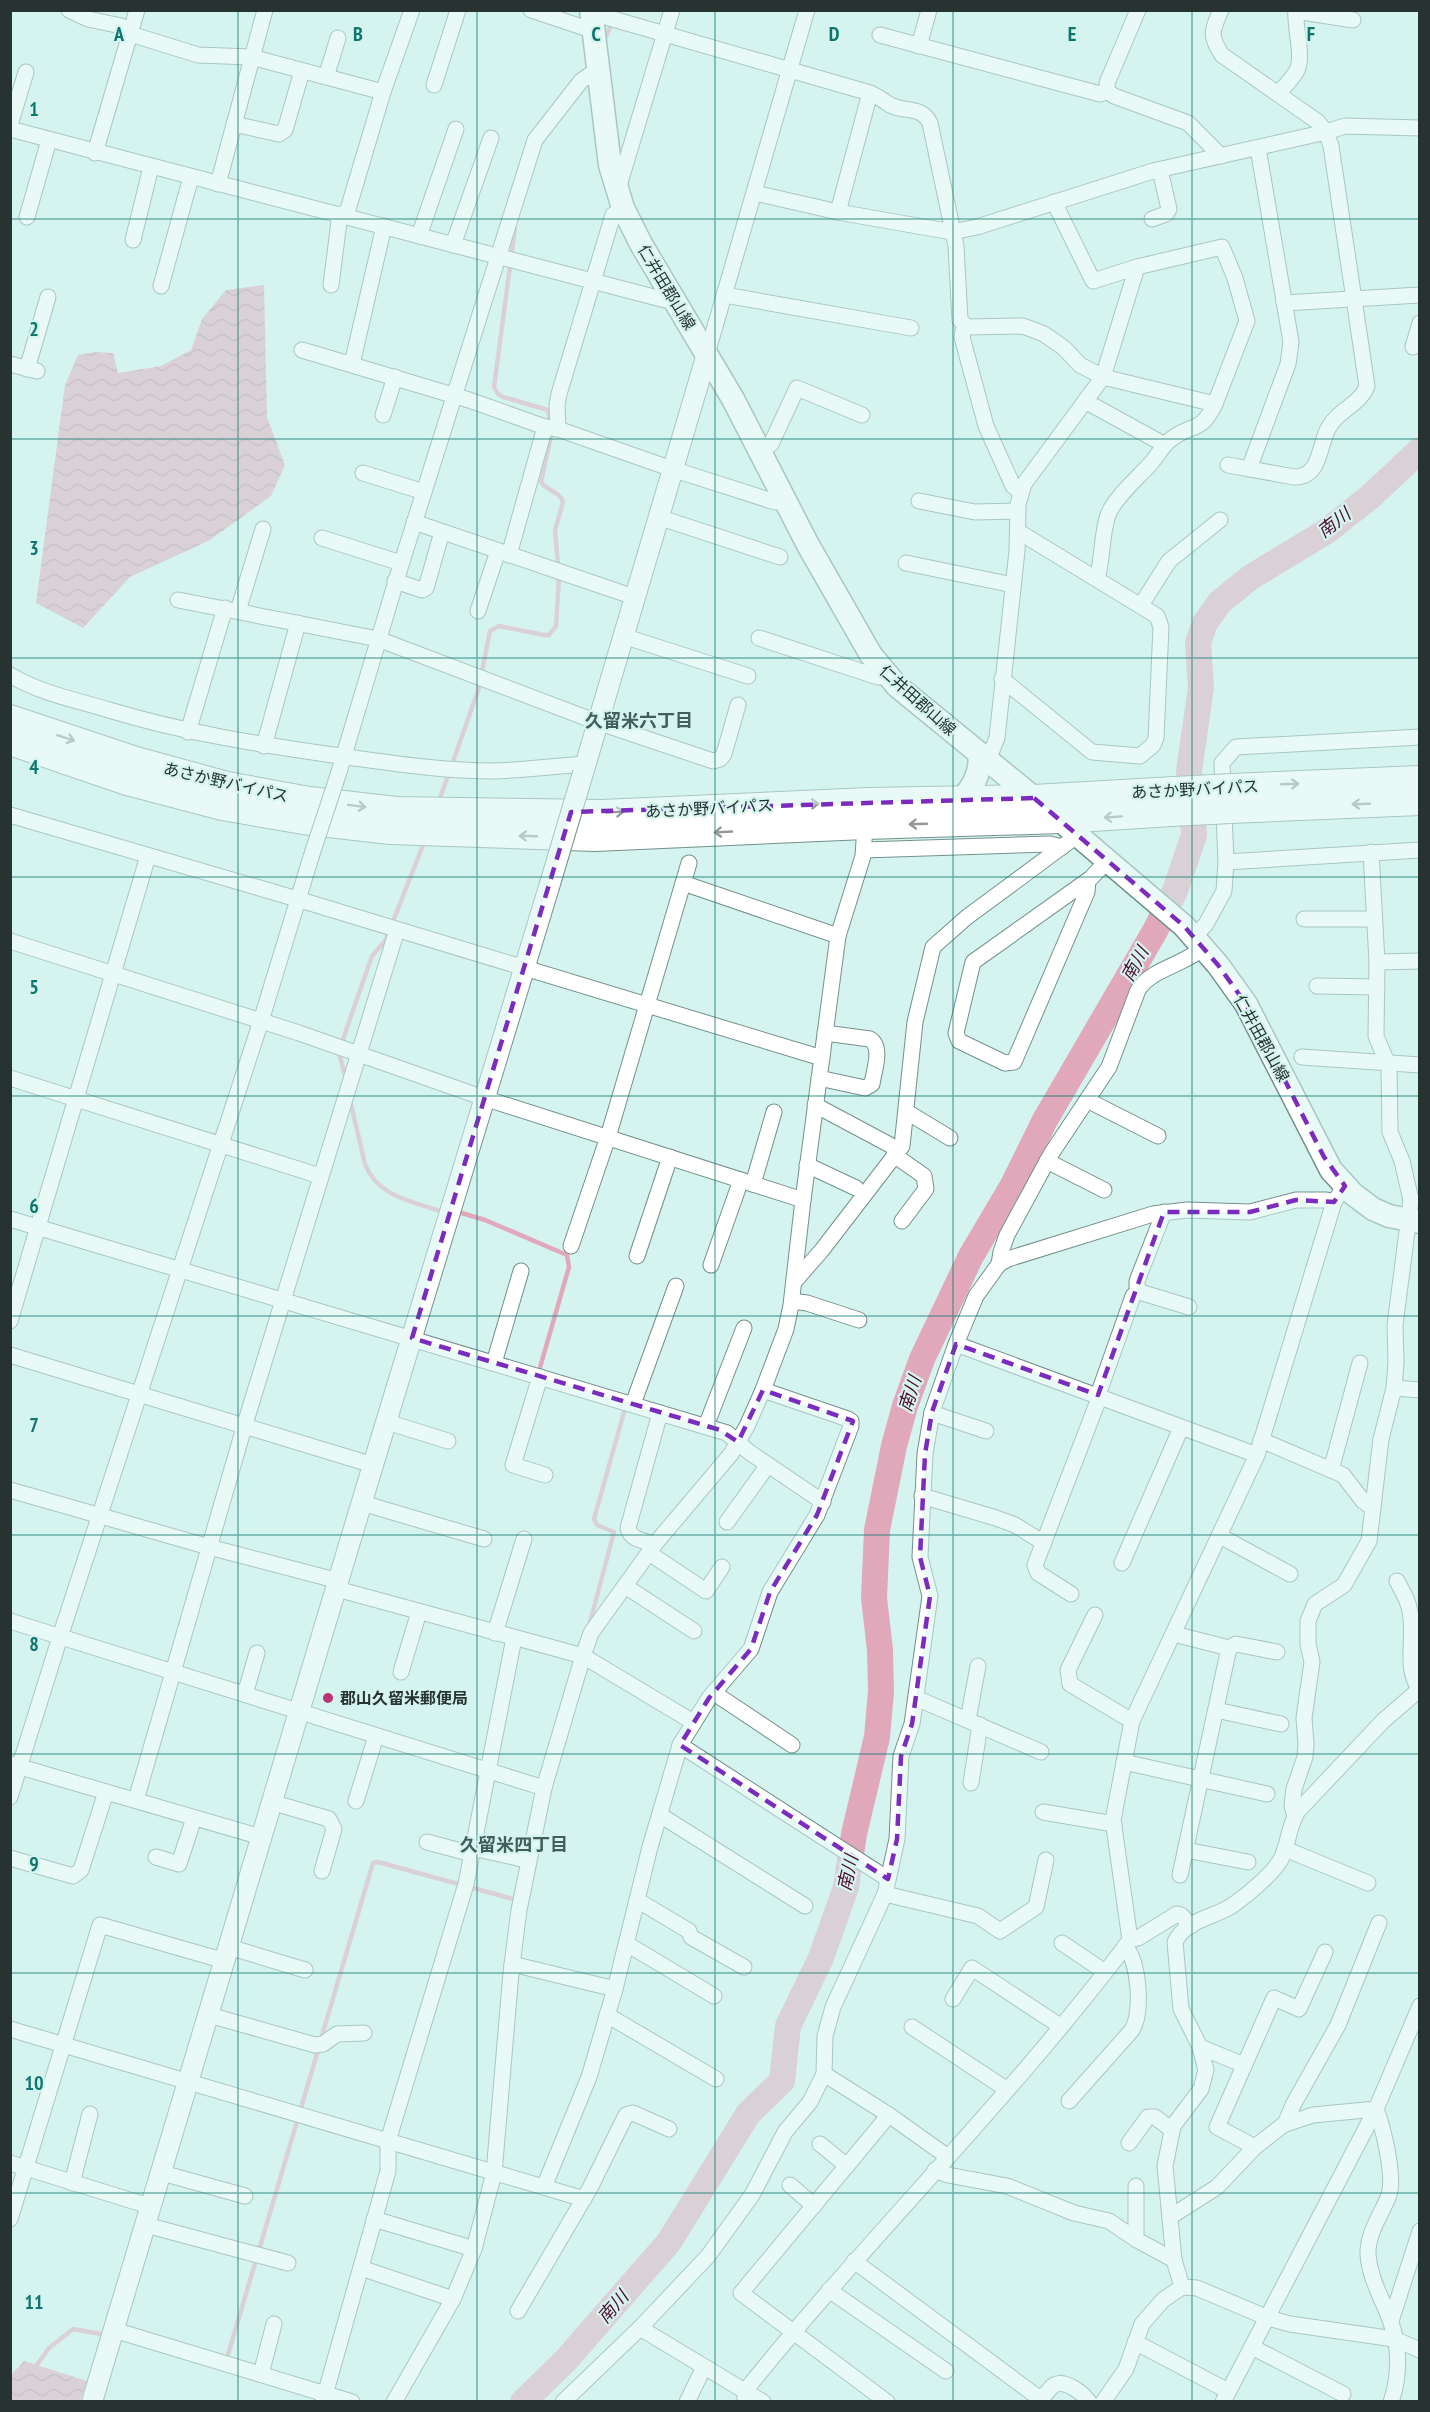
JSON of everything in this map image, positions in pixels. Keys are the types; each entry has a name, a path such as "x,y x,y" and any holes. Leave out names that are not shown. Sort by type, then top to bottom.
{"highway":[{"name":"あさか野バイパス","path":"10,718 136,760 227,785 309,800 396,810 602,813 962,799 1172,801 1231,798 1419,778"},
{"name":"あさか野バイパス","path":"10,742 127,782 222,807 303,821 390,831 595,838 865,838 1067,834 1172,801"},
{"name":"あさか野バイパス","path":"1231,798 1419,802"}],"main road":[{"name":"仁井田郡山線","path":"592,18 610,165 620,200 707,354 871,656 889,678 1034,798 1067,834 1108,860 1150,895 1194,937 1246,1004 1324,1157 1340,1194 1373,1209 1413,1221"},
{"path":"962,799 977,777 983,756"}],"street":[{"path":"69,10 88,19 121,26 137,36 203,56 251,57 383,92"},
{"path":"96,153 137,10"},
{"path":"218,184 265,10"},
{"path":"331,285 343,215 412,10"},
{"path":"434,85 458,10"},
{"path":"531,10 592,18 665,35 880,96 889,105 918,111 928,120 956,246 960,320 964,326 972,328 1023,326 1044,334 1064,348 1080,364 1103,377 1215,404"},
{"path":"478,611 504,553 552,428 558,399 593,281 613,215 620,200 672,10"},
{"path":"93,2402 373,1465 525,969 807,10"},
{"path":"919,46 929,10"},
{"path":"1107,91 1107,83 1138,10"},
{"path":"1221,10 1213,30 1214,43 1222,55 1318,122 1326,132 1331,146 1367,386 1362,396 1332,421 1324,437 1316,465 1304,476 1294,477 1227,465"},
{"path":"1278,94 1298,68 1300,55 1295,27 1296,11 1353,20"},
{"path":"880,35 1100,94 1107,91"},
{"path":"326,77 338,38"},
{"path":"10,1797 15,1765 141,1393 261,1021 297,899 344,756 395,581 537,136 581,81 599,69"},
{"path":"234,124 279,134 285,130 302,70"},
{"path":"26,72 10,127 96,153 343,215 498,257 665,300 674,298"},
{"path":"1107,91 1114,96 1188,123 1221,156"},
{"path":"838,212 870,93"},
{"path":"755,193 838,212 952,232 977,227 1160,170 1345,126 1419,128"},
{"path":"419,236 456,129"},
{"path":"453,245 491,138"},
{"path":"27,217 49,140"},
{"path":"1248,469 1291,354 1292,342 1258,148"},
{"path":"133,240 151,167"},
{"path":"1152,219 1166,214 1169,209 1160,170"},
{"path":"161,286 191,177"},
{"path":"1054,202 1093,281 1137,267 1222,247 1235,278 1247,321 1209,416 1201,425 1180,434 1165,445 1112,506 1107,519 1097,579"},
{"path":"352,364 384,226"},
{"path":"983,756 997,738 1020,492 1030,475 1103,377 1137,267"},
{"path":"725,295 911,328"},
{"path":"1284,303 1419,295"},
{"path":"10,364 32,370 48,297"},
{"path":"1413,347 1419,323"},
{"path":"964,326 962,337 986,426 1013,486 1020,492"},
{"path":"302,350 454,395 775,502 785,501"},
{"path":"383,415 395,377"},
{"path":"759,452 771,444 797,388 862,415"},
{"path":"1085,401 1165,445"},
{"path":"363,473 424,492"},
{"path":"919,501 975,512 1018,511"},
{"path":"658,517 780,557"},
{"path":"1141,605 1169,561 1220,520"},
{"path":"414,522 634,597"},
{"path":"188,732 231,610 263,529"},
{"path":"395,581 422,590 426,588 442,532"},
{"path":"1002,679 1092,752 1143,755 1153,745 1156,738 1161,627 1156,614 1018,532"},
{"path":"322,538 401,563"},
{"path":"906,563 1013,585"},
{"path":"178,600 378,639 597,722 716,761 724,754 738,705"},
{"path":"264,746 298,623"},
{"path":"622,636 748,676"},
{"path":"759,638 878,677 889,678"},
{"path":"10,675 45,691 188,732 264,746 416,767 455,770 584,769"},
{"path":"563,2402 640,2328 708,2256 752,2195 785,2132 810,2102 824,2074 825,2036 833,2007 886,1887 897,1839 901,1756 912,1724 930,1596 921,1557 925,1454 932,1413 956,1344 981,1288 999,1264 1007,1235 1047,1161 1109,1067 1139,987 1146,980 1193,957 1194,937 1206,924 1224,891 1226,862 1222,763 1236,747 1419,737"},
{"path":"10,815 297,899 822,1058"},
{"path":"794,1282 822,1250 892,1150 902,1146 915,1022 933,947 1067,834"},
{"path":"394,2402 453,2299 474,2249 494,2173 512,1964 519,1910 544,1788 591,1633 652,1549 731,1454 763,1390 783,1337 792,1300 802,1200 838,936 865,838"},
{"path":"1226,862 1419,850"},
{"path":"1295,1816 1292,1806 1294,1790 1305,1757 1304,1718 1312,1662 1308,1644 1308,1621 1315,1604 1344,1585 1368,1546 1381,1439 1394,1388 1395,1325 1413,1221 1411,1194 1389,1127 1388,1062 1376,1035 1377,962 1371,852"},
{"path":"10,1321 115,974 148,856"},
{"path":"1088,881 1087,892 1014,1062 1005,1063 959,1041 957,1033 973,962 1088,881 1108,860"},
{"path":"571,1246 608,1137 645,1005 689,863"},
{"path":"683,883 838,936"},
{"path":"1304,919 1374,919"},
{"path":"136,1800 245,1424 397,930"},
{"path":"10,941 359,1053 484,1098 802,1200"},
{"path":"1377,962 1419,961"},
{"path":"1317,986 1377,987"},
{"path":"819,1078 865,1088 872,1084 877,1049 875,1042 870,1039 825,1033"},
{"path":"1302,1058 1419,1065"},
{"path":"10,1078 320,1176"},
{"path":"1087,1100 1158,1136"},
{"path":"815,1105 892,1150 924,1176 926,1189 902,1221"},
{"path":"711,1265 774,1112"},
{"path":"907,1112 950,1138"},
{"path":"637,1256 670,1157"},
{"path":"1047,1161 1104,1190"},
{"path":"807,1165 856,1188"},
{"path":"999,1264 1069,1239 1164,1212 1187,1210 1250,1212 1296,1200 1326,1200 1340,1194"},
{"path":"1069,2101 1132,2030 1136,2022 1137,1982 1128,1943 1114,1824 1132,1721 1259,1448 1340,1194"},
{"path":"1071,1594 1038,1573 1035,1565 1098,1401 1098,1395 1133,1296 1137,1292 1137,1281 1164,1212"},
{"path":"10,1219 726,1432 768,1465 823,1502"},
{"path":"494,1363 521,1271"},
{"path":"633,1404 676,1286"},
{"path":"1137,1292 1189,1307"},
{"path":"792,1300 859,1320"},
{"path":"706,1426 744,1328"},
{"path":"956,1344 1098,1395 1181,1428 1331,1470 1343,1475 1358,1497 1373,1508"},
{"path":"10,1355 245,1424 373,1465"},
{"path":"1331,1470 1360,1363"},
{"path":"540,1377 513,1465 545,1475"},
{"path":"1394,1388 1419,1389"},
{"path":"544,2187 589,2077 615,1989 680,1745 714,1693 751,1650 770,1592 823,1502 851,1426 851,1421 763,1390"},
{"path":"660,1413 628,1528 629,1533 706,1591 722,1567"},
{"path":"932,1413 986,1431"},
{"path":"387,1422 448,1441"},
{"path":"1122,1563 1181,1428"},
{"path":"727,1522 768,1465"},
{"path":"10,1490 338,1585 419,1612 583,1656 693,1722"},
{"path":"922,1496 996,1518 1023,1529 1044,1543"},
{"path":"362,1503 484,1539"},
{"path":"1220,1536 1290,1574"},
{"path":"495,1633 524,1539"},
{"path":"1182,2287 1174,2260 1165,2171 1172,2130 1197,2095 1205,2079 1206,2070 1200,2047 1181,2009 1174,1947 1177,1938 1191,1926 1204,1916 1221,1912 1235,1903 1276,1867 1285,1849 1290,1826 1295,1816 1383,1721 1419,1689 1410,1670 1412,1644 1410,1608 1397,1581"},
{"path":"625,1586 694,1631"},
{"path":"401,1672 419,1612"},
{"path":"1095,1615 1068,1670 1070,1684 1132,1721"},
{"path":"10,1621 544,1788"},
{"path":"1174,1634 1229,1648 1236,1644 1277,1652"},
{"path":"325,2397 388,2170 388,2141 466,1884 514,1638"},
{"path":"1180,1875 1229,1648"},
{"path":"245,1694 257,1653"},
{"path":"971,1783 978,1666"},
{"path":"714,1693 792,1745"},
{"path":"916,1698 1041,1752"},
{"path":"1216,1710 1281,1724"},
{"path":"356,1801 376,1736"},
{"path":"680,1745 813,1831 886,1887 978,1916 1000,1931 1036,1907 1046,1860"},
{"path":"1124,1762 1267,1794"},
{"path":"15,1765 261,1837"},
{"path":"10,1858 73,1876 81,1870 106,1792"},
{"path":"272,1802 328,1819 334,1829 322,1871"},
{"path":"1043,1812 1114,1824"},
{"path":"660,1815 805,1906"},
{"path":"156,1857 179,1864 194,1818"},
{"path":"427,1842 522,1859"},
{"path":"1285,1849 1368,1883"},
{"path":"1186,1850 1248,1862"},
{"path":"637,1900 689,1931 692,1937 744,1967"},
{"path":"745,2396 792,2332 948,2157 1128,1943 1177,1914 1181,1915 1191,1926"},
{"path":"1285,2124 1293,2105 1338,2025 1379,1923"},
{"path":"10,2219 100,1925 305,1970"},
{"path":"1062,1943 1105,1972"},
{"path":"627,1944 714,1996"},
{"path":"1255,2147 1217,2127 1274,1998 1299,2009 1325,1952"},
{"path":"512,1964 615,1989"},
{"path":"953,1999 972,1968 1060,2026"},
{"path":"1135,2342 1225,2396 1376,2109 1419,2006"},
{"path":"209,2015 315,2045 323,2044 337,2034 364,2033"},
{"path":"607,2015 716,2079"},
{"path":"912,2027 1006,2089"},
{"path":"10,2030 584,2199"},
{"path":"1200,2047 1244,2065"},
{"path":"824,2074 889,2115 948,2157"},
{"path":"1170,2217 1217,2187 1255,2147 1285,2124 1313,2115 1376,2109"},
{"path":"1376,2109 1382,2126 1391,2182 1389,2193 1370,2237 1368,2252 1373,2280 1391,2321 1394,2339 1398,2374 1391,2402"},
{"path":"518,2311 584,2199 626,2115 633,2113 669,2129"},
{"path":"72,2183 90,2114"},
{"path":"887,2402 741,2293 889,2115"},
{"path":"1129,2143 1148,2117 1155,2118 1172,2130"},
{"path":"820,2144 847,2166"},
{"path":"10,2163 72,2183 149,2216 288,2263"},
{"path":"935,2170 948,2175 1007,2186 1074,2213 1109,2221 1174,2260"},
{"path":"162,2173 245,2196"},
{"path":"790,2185 814,2206"},
{"path":"1136,2186 1136,2239"},
{"path":"374,2219 474,2249"},
{"path":"1391,2321 1419,2230"},
{"path":"854,2261 1038,2400 1044,2397 1053,2386 1060,2384 1081,2392 1089,2402"},
{"path":"361,2268 453,2299"},
{"path":"1103,2402 1126,2369 1144,2321 1164,2300 1182,2287 1197,2288 1268,2318 1295,2325 1394,2339 1419,2350"},
{"path":"829,2290 946,2371"},
{"path":"261,2374 274,2324"},
{"path":"640,2328 704,2367 745,2396 763,2402"},
{"path":"114,2330 261,2374 325,2397 352,2402"},
{"path":"1252,2347 1343,2394"},
{"path":"687,2402 704,2367"}],"highlighted area":[{"path":"1034,798 1184,926 1218,965 1246,1004 1324,1157 1345,1186 1334,1202 1296,1200 1250,1212 1164,1212 1098,1395 956,1344 932,1412 925,1454 920,1557 930,1596 912,1724 901,1756 897,1839 888,1879 680,1745 709,1698 751,1649 770,1592 817,1515 853,1421 763,1390 738,1442 720,1430 412,1338 571,812"}],"water":[{"path":"264,285 267,417 285,465 271,496 210,540 130,577 83,628 36,603 65,385 78,355 95,352 113,353 118,373 161,366 191,350 202,319 226,290"},
{"path":"24,2361 87,2381 80,2401 11,2401 11,2375"}],"waterway":[{"path":"603,43 612,23"},
{"path":"439,801 478,691 490,631 499,626 549,635 556,626 559,577 555,530 563,502 541,482 552,432 548,410 503,397 494,387 515,229"},
{"name":"南川","path":"523,2402 566,2360 669,2242 748,2114 782,2081 788,2026 821,1958 846,1887 854,1834 877,1737 881,1691 880,1650 874,1598 877,1530 894,1446 905,1406 922,1359 971,1256 1013,1185 1045,1120 1155,931 1175,891 1194,835 1189,771 1201,688 1198,643 1205,623 1220,602 1251,577 1327,531 1371,496 1420,450"},
{"path":"392,924 425,840"},
{"path":"346,1080 339,1053 342,1042 372,956 385,941 389,932"},
{"path":"350,1100 365,1164 370,1175 396,1196 446,1211"},
{"path":"455,1211 485,1220 567,1255 569,1267 539,1371 541,1371"},
{"path":"589,1626 614,1532 597,1525 594,1519 626,1405"},
{"path":"321,2039 373,1863 378,1862 517,1900"},
{"path":"224,2358 227,2358 319,2047"},
{"path":"34,2369 49,2348 73,2329 107,2335"}],"place":[{"name":"郡山久留米郵便局","path":"328,1698"}],"district":[{"name":"久留米六丁目","path":"639,721"},
{"name":"久留米四丁目","path":"514,1845"}]}
